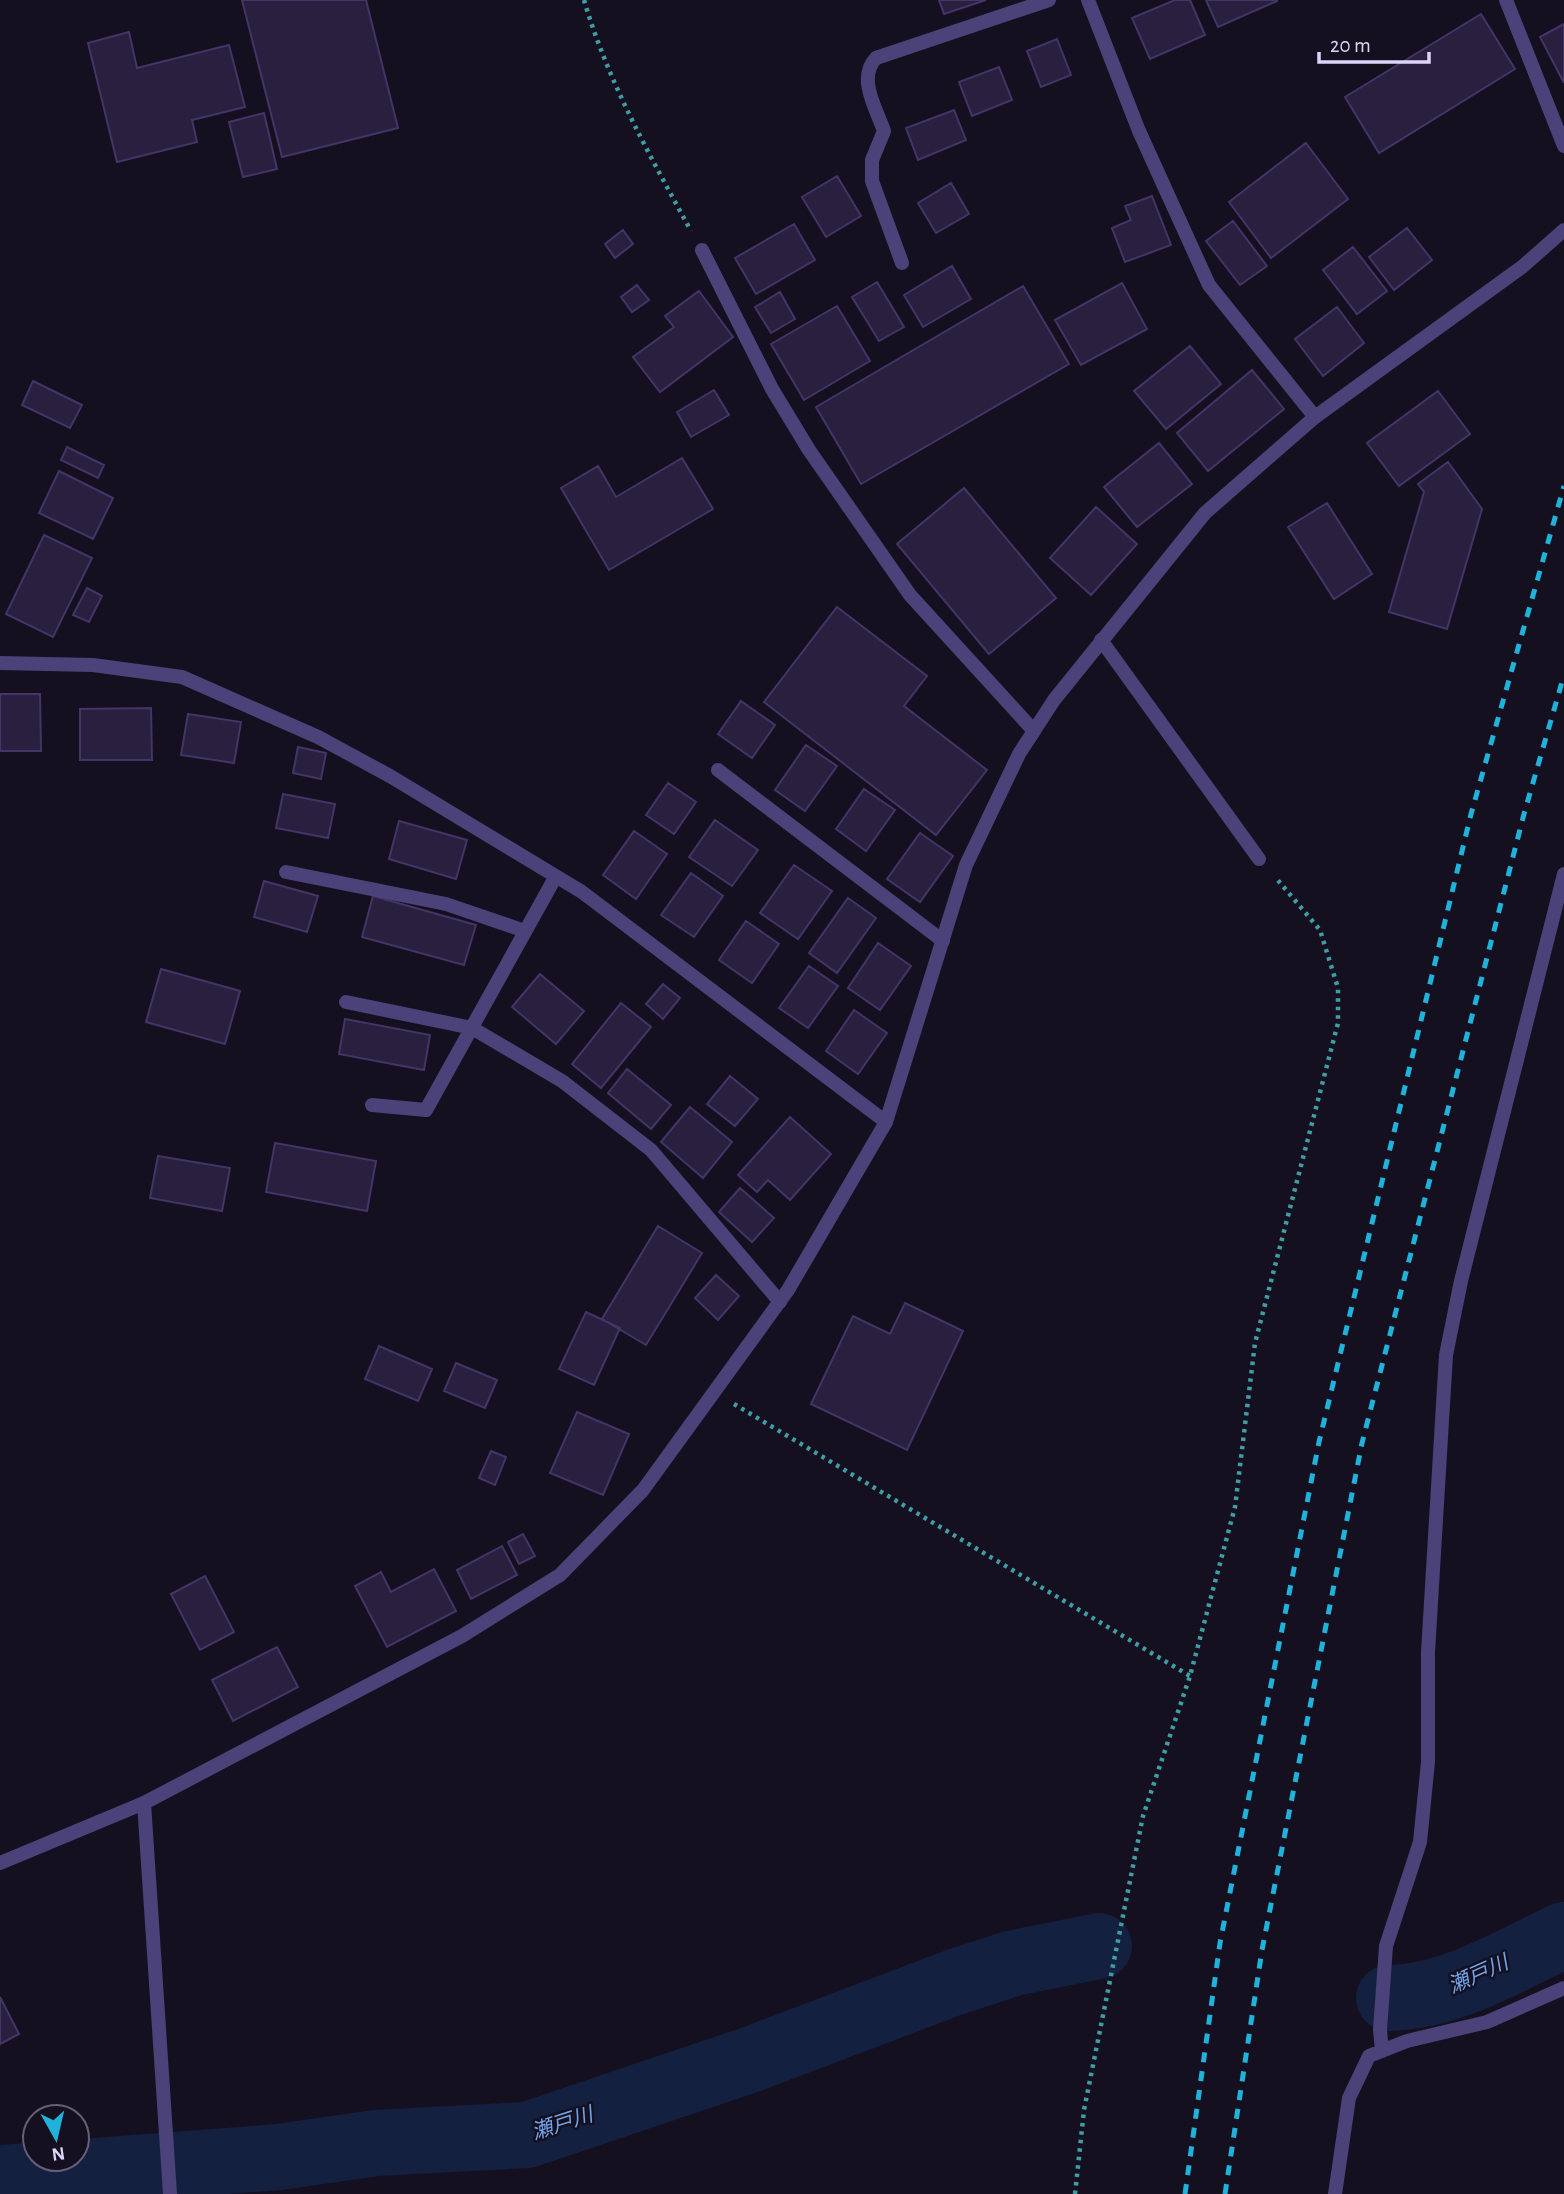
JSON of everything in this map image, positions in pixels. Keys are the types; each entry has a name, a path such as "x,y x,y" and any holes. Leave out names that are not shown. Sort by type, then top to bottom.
{"street":[{"path":"902,263 872,181 872,160 884,131 868,86 869,65 876,58 1049,0"},
{"path":"1088,0 1139,131 1209,285 1315,417"},
{"path":"1506,0 1564,146"},
{"path":"0,1863 144,1803 463,1636 561,1575 643,1490 780,1302 886,1122 966,864 994,801 1034,731 1101,640 1205,513 1315,417 1522,267 1564,230"},
{"path":"702,250 772,389 809,450 910,595 1034,731"},
{"path":"1101,640 1259,859"},
{"path":"0,663 93,666 182,677 318,737 582,892 886,1122"},
{"path":"718,770 943,941"},
{"path":"286,872 446,904 525,931"},
{"path":"1382,2051 1380,2030 1387,1946 1420,1842 1427,1776 1428,1652 1446,1355 1461,1281 1564,874"},
{"path":"372,1105 426,1111 556,876"},
{"path":"346,1002 472,1028 562,1081 651,1150 780,1302"},
{"path":"144,1803 170,2190"},
{"path":"1335,2194 1349,2098 1369,2056 1407,2041 1487,2022 1564,1988"}],"path":[{"path":"584,0 594,36 640,138 702,250"},
{"path":"1075,2194 1084,2109 1143,1816 1190,1676 1235,1507 1255,1343 1309,1142 1340,1009 1338,988 1320,930 1259,859"},
{"path":"715,1392 1190,1676"}],"building":[{"path":"242,0 366,0 398,128 282,157"},
{"path":"939,0 986,0 944,14"},
{"path":"1175,0 1190,0 1205,35 1150,59 1132,18"},
{"path":"1206,0 1277,0 1277,1 1218,27"},
{"path":"1481,14 1515,69 1379,153 1345,97"},
{"path":"1564,24 1564,83 1540,37"},
{"path":"129,32 137,68 229,45 245,107 192,120 197,142 117,162 88,43"},
{"path":"1057,39 1071,75 1041,87 1027,51"},
{"path":"999,67 1012,100 972,116 959,82"},
{"path":"954,110 966,140 918,160 906,128"},
{"path":"264,113 277,169 243,177 229,122"},
{"path":"1306,143 1348,199 1271,258 1229,202"},
{"path":"837,176 861,216 826,237 802,197"},
{"path":"951,183 969,214 936,233 918,203"},
{"path":"1152,196 1171,245 1125,262 1112,228 1131,220 1125,206"},
{"path":"1233,221 1267,266 1240,285 1206,241"},
{"path":"794,224 815,260 756,294 735,258"},
{"path":"1407,228 1432,260 1394,290 1369,257"},
{"path":"623,230 633,244 615,258 605,244"},
{"path":"1353,247 1387,291 1357,314 1323,270"},
{"path":"952,266 971,299 923,327 904,295"},
{"path":"877,282 904,327 879,341 852,297"},
{"path":"1122,283 1147,329 1081,365 1055,320"},
{"path":"637,285 649,300 632,312 621,297"},
{"path":"1023,286 1069,364 861,484 816,407"},
{"path":"699,291 733,337 660,392 633,357 674,327 665,316"},
{"path":"780,292 795,319 771,333 755,307"},
{"path":"837,306 870,361 804,400 771,344"},
{"path":"1337,307 1364,343 1323,376 1295,339"},
{"path":"1190,346 1221,384 1166,429 1134,391"},
{"path":"1252,370 1284,409 1208,471 1177,433"},
{"path":"33,381 82,405 70,428 22,405"},
{"path":"714,390 729,415 691,437 677,412"},
{"path":"1438,391 1470,434 1399,486 1367,443"},
{"path":"1159,443 1192,484 1137,527 1104,487"},
{"path":"67,447 104,465 98,478 61,460"},
{"path":"682,458 713,509 609,570 561,488 598,466 616,497"},
{"path":"1448,462 1482,509 1447,629 1389,612 1424,492 1418,484"},
{"path":"59,471 113,498 93,539 39,513"},
{"path":"964,488 1056,598 989,654 897,544"},
{"path":"1327,503 1372,574 1334,599 1288,527"},
{"path":"1096,507 1137,544 1091,595 1050,558"},
{"path":"44,535 92,558 53,637 6,614"},
{"path":"87,588 102,596 89,622 73,615"},
{"path":"837,607 927,676 904,706 987,770 936,835 764,702"},
{"path":"0,694 40,694 41,751 0,751"},
{"path":"741,701 775,725 752,758 718,734"},
{"path":"151,708 152,760 80,760 80,709"},
{"path":"188,714 241,722 234,763 181,755"},
{"path":"806,745 837,766 805,811 775,790"},
{"path":"298,747 326,753 321,779 293,773"},
{"path":"668,783 696,802 674,834 646,815"},
{"path":"864,789 895,810 866,851 836,829"},
{"path":"283,794 335,804 328,838 276,828"},
{"path":"715,820 758,850 732,886 689,857"},
{"path":"399,821 467,840 456,879 389,859"},
{"path":"634,831 667,854 636,899 603,875"},
{"path":"920,833 953,856 920,902 887,879"},
{"path":"794,865 832,891 798,939 760,913"},
{"path":"691,873 723,896 694,937 661,915"},
{"path":"264,881 318,896 307,932 254,917"},
{"path":"373,896 476,925 464,965 362,937"},
{"path":"848,898 876,918 837,973 809,953"},
{"path":"746,921 779,944 752,983 719,960"},
{"path":"878,943 911,966 880,1010 848,988"},
{"path":"809,966 838,986 808,1028 779,1008"},
{"path":"161,969 240,991 225,1044 146,1022"},
{"path":"540,974 584,1011 556,1044 512,1007"},
{"path":"663,984 680,998 663,1019 646,1004"},
{"path":"621,1003 651,1027 601,1088 572,1064"},
{"path":"854,1010 887,1033 858,1074 826,1051"},
{"path":"345,1019 430,1035 424,1070 339,1054"},
{"path":"627,1069 671,1105 651,1129 608,1093"},
{"path":"730,1076 758,1099 735,1126 707,1104"},
{"path":"690,1107 732,1142 703,1178 661,1142"},
{"path":"790,1117 831,1154 790,1200 768,1180 757,1192 738,1175"},
{"path":"275,1143 376,1161 367,1211 266,1192"},
{"path":"158,1156 230,1168 222,1211 150,1198"},
{"path":"740,1188 774,1218 752,1242 719,1212"},
{"path":"658,1226 702,1253 646,1345 602,1319"},
{"path":"716,1275 739,1296 718,1320 695,1298"},
{"path":"905,1303 963,1331 907,1450 811,1404 853,1316 890,1334"},
{"path":"586,1312 620,1328 594,1385 559,1369"},
{"path":"379,1346 432,1369 418,1401 365,1379"},
{"path":"456,1363 497,1380 485,1408 444,1391"},
{"path":"577,1412 629,1434 603,1495 550,1473"},
{"path":"491,1451 506,1457 495,1485 479,1478"},
{"path":"523,1534 535,1556 519,1564 508,1542"},
{"path":"502,1546 517,1575 471,1599 457,1570"},
{"path":"434,1569 456,1611 387,1647 355,1586 381,1572 391,1592"},
{"path":"205,1576 234,1632 200,1650 171,1594"},
{"path":"277,1647 298,1687 233,1721 212,1680"},
{"path":"0,1997 19,2034 0,2044"}],"waterway":[{"name":"瀬戸川","path":"1389,1998 1412,1996 1457,1984 1564,1935"},
{"name":"瀬戸川","path":"0,2178 279,2157 376,2143 527,2135 752,2059 955,1982 1014,1963 1099,1946"}],"railway":[{"path":"1185,2194 1220,1943 1319,1442 1471,814 1564,486"},
{"path":"1225,2194 1262,1950 1362,1443 1524,814 1564,675"}]}
